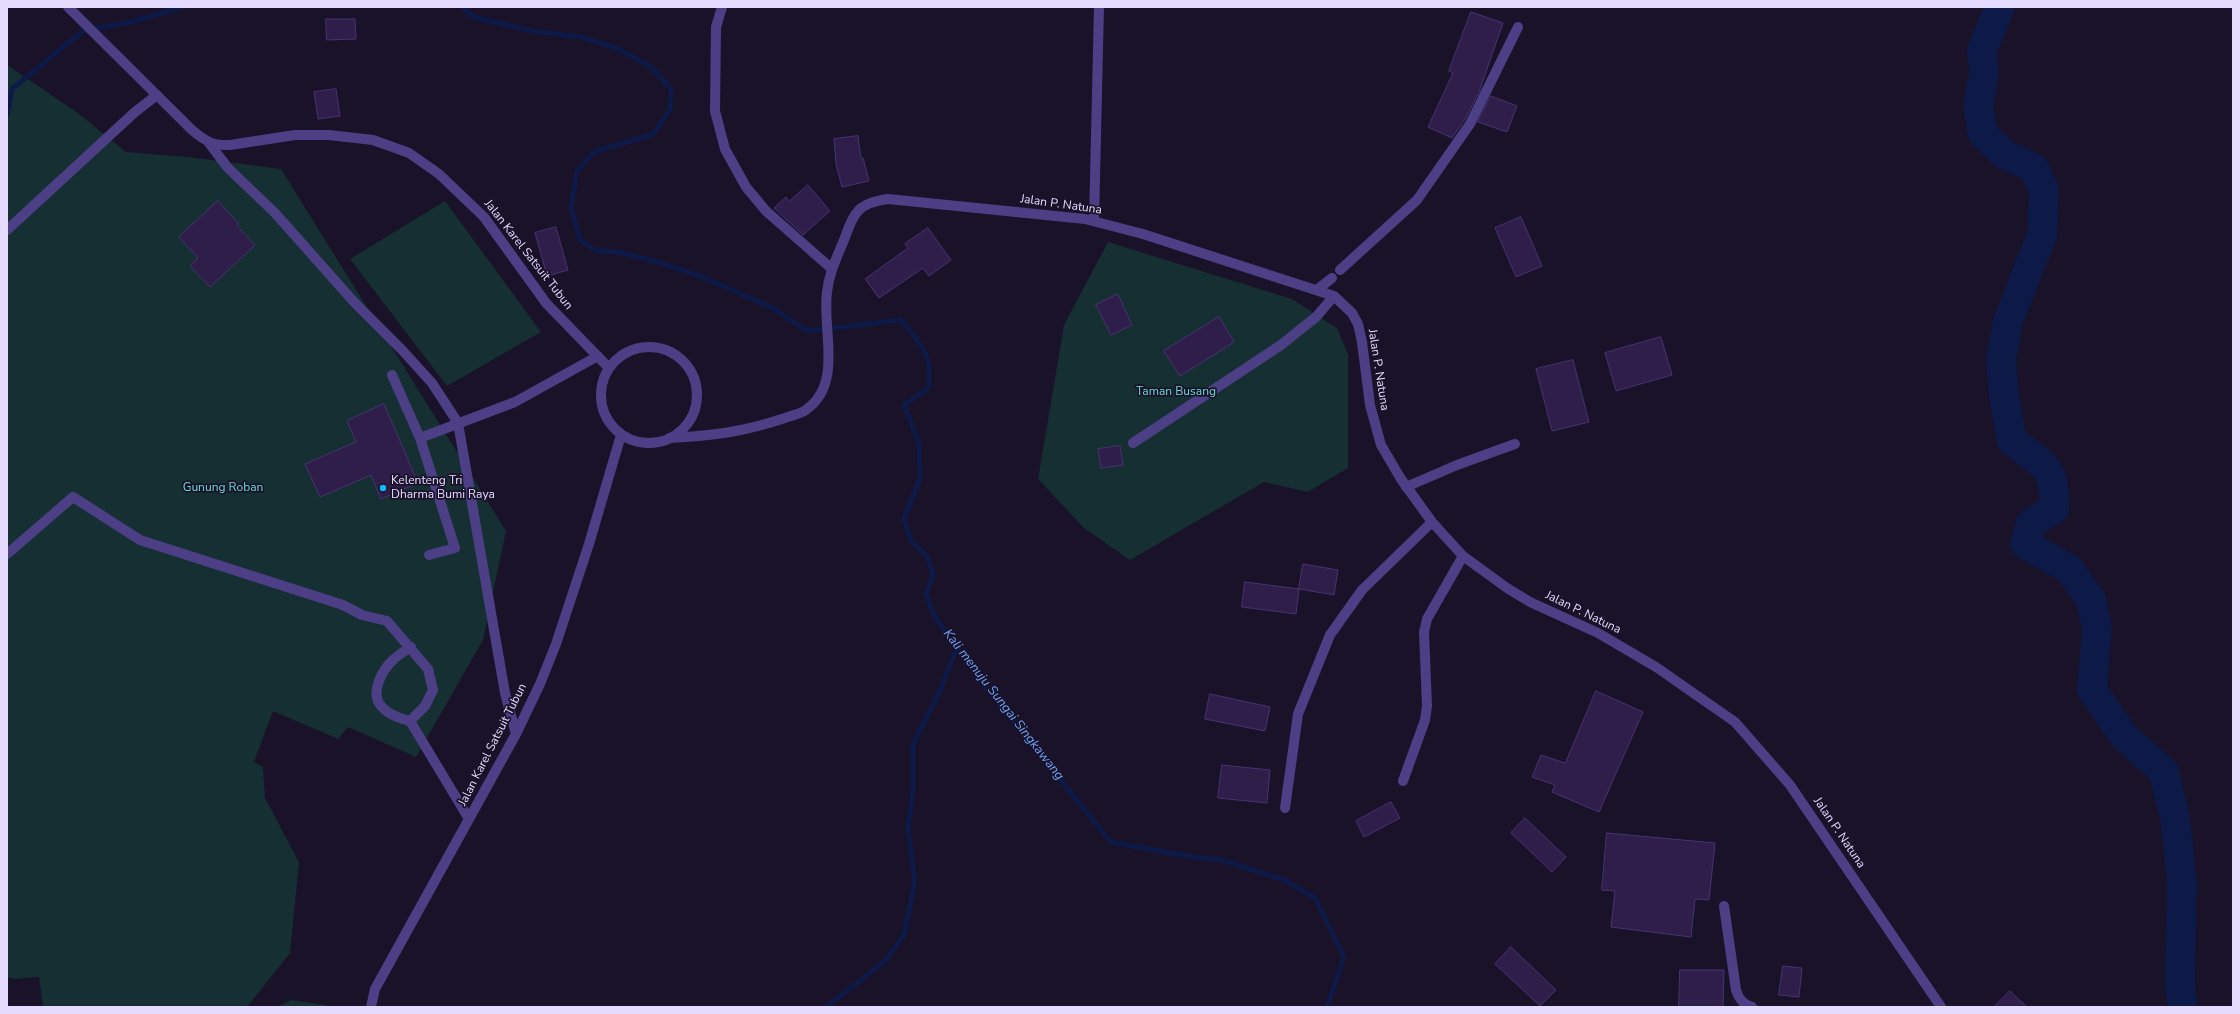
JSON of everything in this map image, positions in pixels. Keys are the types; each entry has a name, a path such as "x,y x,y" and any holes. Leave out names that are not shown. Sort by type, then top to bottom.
{"street":[{"path":"68,7 108,49 192,130 209,143 228,168 274,213 354,302 432,384 458,423 505,693 516,734"},
{"path":"722,7 716,27 715,111 725,149 746,187 766,211 832,269"},
{"path":"1094,221 1099,7"},
{"path":"1340,270 1417,200 1470,124 1518,27"},
{"path":"7,230 135,112 157,95"},
{"name":"Jalan Karel Satsuit Tubun","path":"209,143 230,145 295,135 329,135 373,140 409,153 439,174 484,217 546,303 609,368"},
{"name":"Jalan P. Natuna","path":"669,438 714,436 760,426 806,410 823,392 827,381 825,316 827,291 832,269 854,212 874,200 896,200 1060,215 1094,221 1143,234 1318,289 1334,296 1352,313 1358,324 1375,426 1381,445 1406,487 1432,522 1463,556 1530,602 1598,634 1656,667 1735,722 1790,785 1941,1007"},
{"path":"1318,289 1332,278"},
{"path":"1133,443 1281,345 1316,317 1334,296"},
{"path":"653,347 677,355 693,374 698,399 690,423 669,438 645,444 621,435 605,416 600,391 609,368 628,351 653,347"},
{"path":"420,438 515,402 598,356"},
{"path":"392,375 420,438 455,548 429,555"},
{"name":"Jalan Karel Satsuit Tubun","path":"371,1007 375,989 516,734 556,644 621,435"},
{"path":"1406,487 1457,465 1515,444"},
{"path":"7,554 73,497 140,540 343,605 362,615 387,621 411,647 428,669 433,690 425,706 410,721"},
{"path":"1285,808 1298,714 1330,635 1362,590 1432,522"},
{"path":"1403,781 1425,720 1427,706 1424,632 1426,619 1463,556"},
{"path":"411,647 393,660 380,679 376,693 381,707 395,716 410,721 469,819"},
{"path":"1724,906 1736,990 1740,999 1746,1005 1752,1007"}],"green space":[{"name":"Gunung Roban","path":"7,65 78,113 126,152 188,157 281,169 506,531 483,640 416,757 348,727 338,739 273,711 254,762 263,767 265,798 299,862 290,953 247,1007 43,1007 39,977 14,979 7,977"},
{"path":"445,201 541,332 447,386 350,259"},
{"name":"Taman Busang","path":"1108,242 1292,299 1337,328 1348,354 1348,468 1308,492 1264,482 1130,560 1084,528 1038,479 1064,325"},
{"path":"291,1000 326,1005 326,1007 277,1007"}],"building":[{"path":"1471,12 1503,23 1479,92 1464,121 1452,138 1428,127 1453,73 1449,71"},
{"path":"326,19 355,19 356,39 327,40"},
{"path":"336,89 340,116 318,119 314,92"},
{"path":"1491,96 1517,106 1507,132 1478,122"},
{"path":"858,136 861,158 863,158 869,181 842,187 836,164 834,139"},
{"path":"808,185 830,211 803,235 774,208 786,197 789,201"},
{"path":"218,201 239,224 237,226 255,245 210,287 190,266 198,258 179,237"},
{"path":"1521,217 1542,266 1516,277 1495,228"},
{"path":"556,227 568,270 547,276 535,233"},
{"path":"928,228 951,260 929,276 923,268 879,298 865,279 908,248 905,244"},
{"path":"1118,294 1132,325 1111,335 1096,305"},
{"path":"1219,317 1234,342 1180,376 1164,351"},
{"path":"1661,337 1672,375 1616,391 1605,353"},
{"path":"1573,360 1589,422 1552,431 1536,369"},
{"path":"384,404 418,483 381,499 371,475 320,497 305,464 356,442 347,421"},
{"path":"1120,446 1123,465 1101,468 1098,449"},
{"path":"1303,564 1338,570 1334,595 1299,589"},
{"path":"1245,582 1299,589 1296,614 1242,607"},
{"path":"1596,691 1643,712 1599,812 1552,792 1555,785 1532,777 1541,755 1565,763"},
{"path":"1210,694 1270,707 1265,731 1205,719"},
{"path":"1222,765 1270,770 1267,803 1218,798"},
{"path":"1391,802 1400,818 1364,837 1356,821"},
{"path":"1525,818 1566,857 1552,872 1511,833"},
{"path":"1607,833 1715,843 1709,900 1695,899 1691,937 1611,927 1615,891 1602,890"},
{"path":"1511,947 1556,990 1540,1006 1495,964"},
{"path":"1783,966 1802,968 1799,997 1779,995"},
{"path":"1680,970 1724,970 1723,1007 1679,1007"},
{"path":"2010,991 2027,1007 1994,1007"}],"waterway":[{"name":"Kali menuju Sungai Singkawang","path":"7,115 12,89 83,31 127,23 183,7"},
{"name":"Kali menuju Sungai Singkawang","path":"463,7 473,17 532,31 581,37 616,48 650,66 671,89 670,109 653,134 594,152 577,171 571,207 580,240 597,251 618,252 654,261 700,276 773,308 807,331 901,320 924,351 929,367 930,377 928,388 904,405 919,443 920,478 904,519 911,541 928,558 933,575 926,594 935,617 988,691 1111,842 1192,857 1222,860 1284,880 1315,898 1344,957 1327,1007"},
{"path":"2000,7 1982,50 1984,73 1978,106 1983,134 2004,154 2034,168 2044,190 2042,235 2008,321 2001,360 2004,396 2012,441 2032,455 2045,468 2050,475 2053,484 2054,509 2031,523 2025,544 2069,569 2091,600 2097,628 2092,690 2124,736 2164,772 2175,818 2182,883 2180,977 2182,1007"},
{"path":"826,1007 884,962 904,935 915,881 908,829 913,789 913,744 939,693 957,648"}],"place":[{"name":"Kelenteng Tri Dharma Bumi Raya","path":"383,488"}]}
